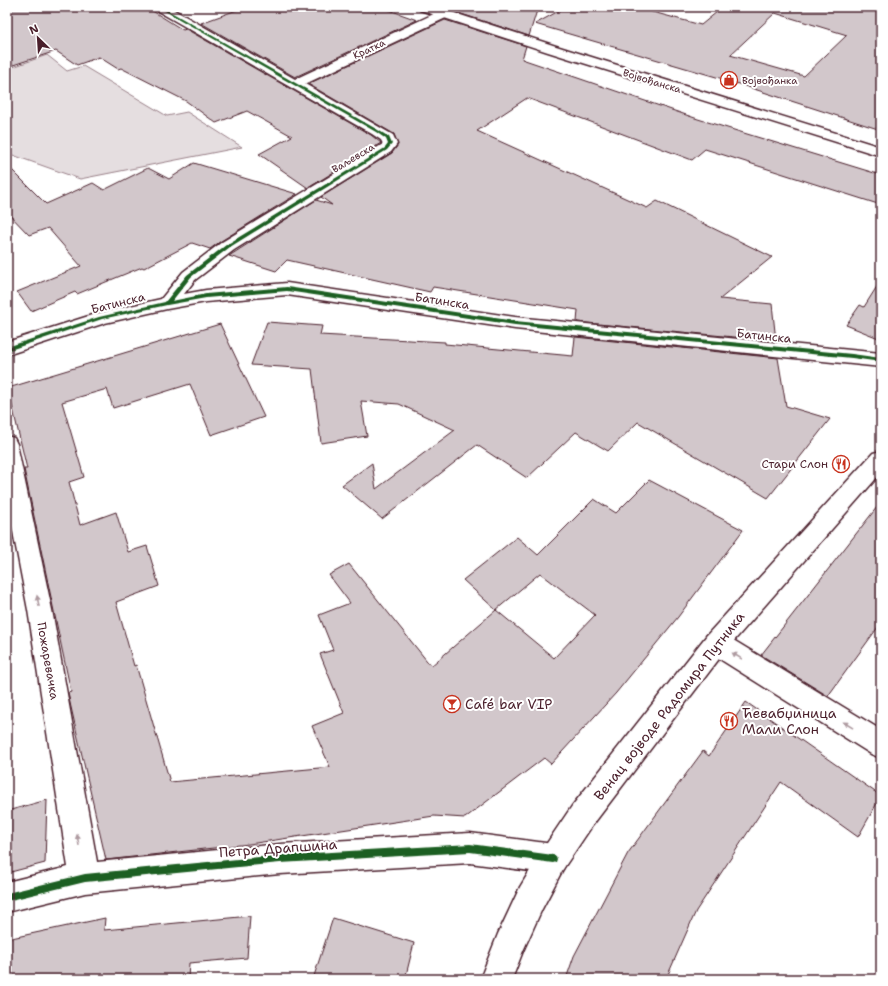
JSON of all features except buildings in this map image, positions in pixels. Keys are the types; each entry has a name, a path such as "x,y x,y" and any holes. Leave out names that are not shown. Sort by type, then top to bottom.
{"street":[{"name":"Ваљевска","path":"160,7 377,130 388,138 390,144 386,149 228,246 189,276 167,303"},
{"name":"Војвођанска","path":"426,7 444,14 881,152"},
{"name":"Кратка","path":"295,84 444,14"},
{"name":"Батинска","path":"7,349 101,318 167,303 213,295 287,289 515,323 881,360"},
{"name":"Пожаревачка","path":"7,444 40,610 85,878"},
{"name":"Венац војводе Радомира Путника","path":"496,979 509,945 531,898 553,859 582,816 716,643 881,459"},
{"path":"716,643 881,745"},
{"name":"Петра Драпшина","path":"7,897 85,878 280,859 470,848 553,859"}],"shaded area":[{"path":"47,55 67,71 83,66 167,116 187,112 242,147 80,179 7,153 7,69"}],"cycle path":[{"path":"160,7 377,131 388,138 390,144 386,149 228,246 189,276 167,303"},
{"path":"7,349 101,318 167,303 206,296 287,289 515,323 881,360"},
{"path":"7,897 85,878 280,859 470,848 553,859"}],"place":[{"name":"Војвођанка","path":"729,80"},
{"name":"Стари Слон","path":"841,464"},
{"name":"Café bar VIP","path":"452,704"},
{"name":"Ћевабџиница Мали Слон","path":"729,721"}]}
